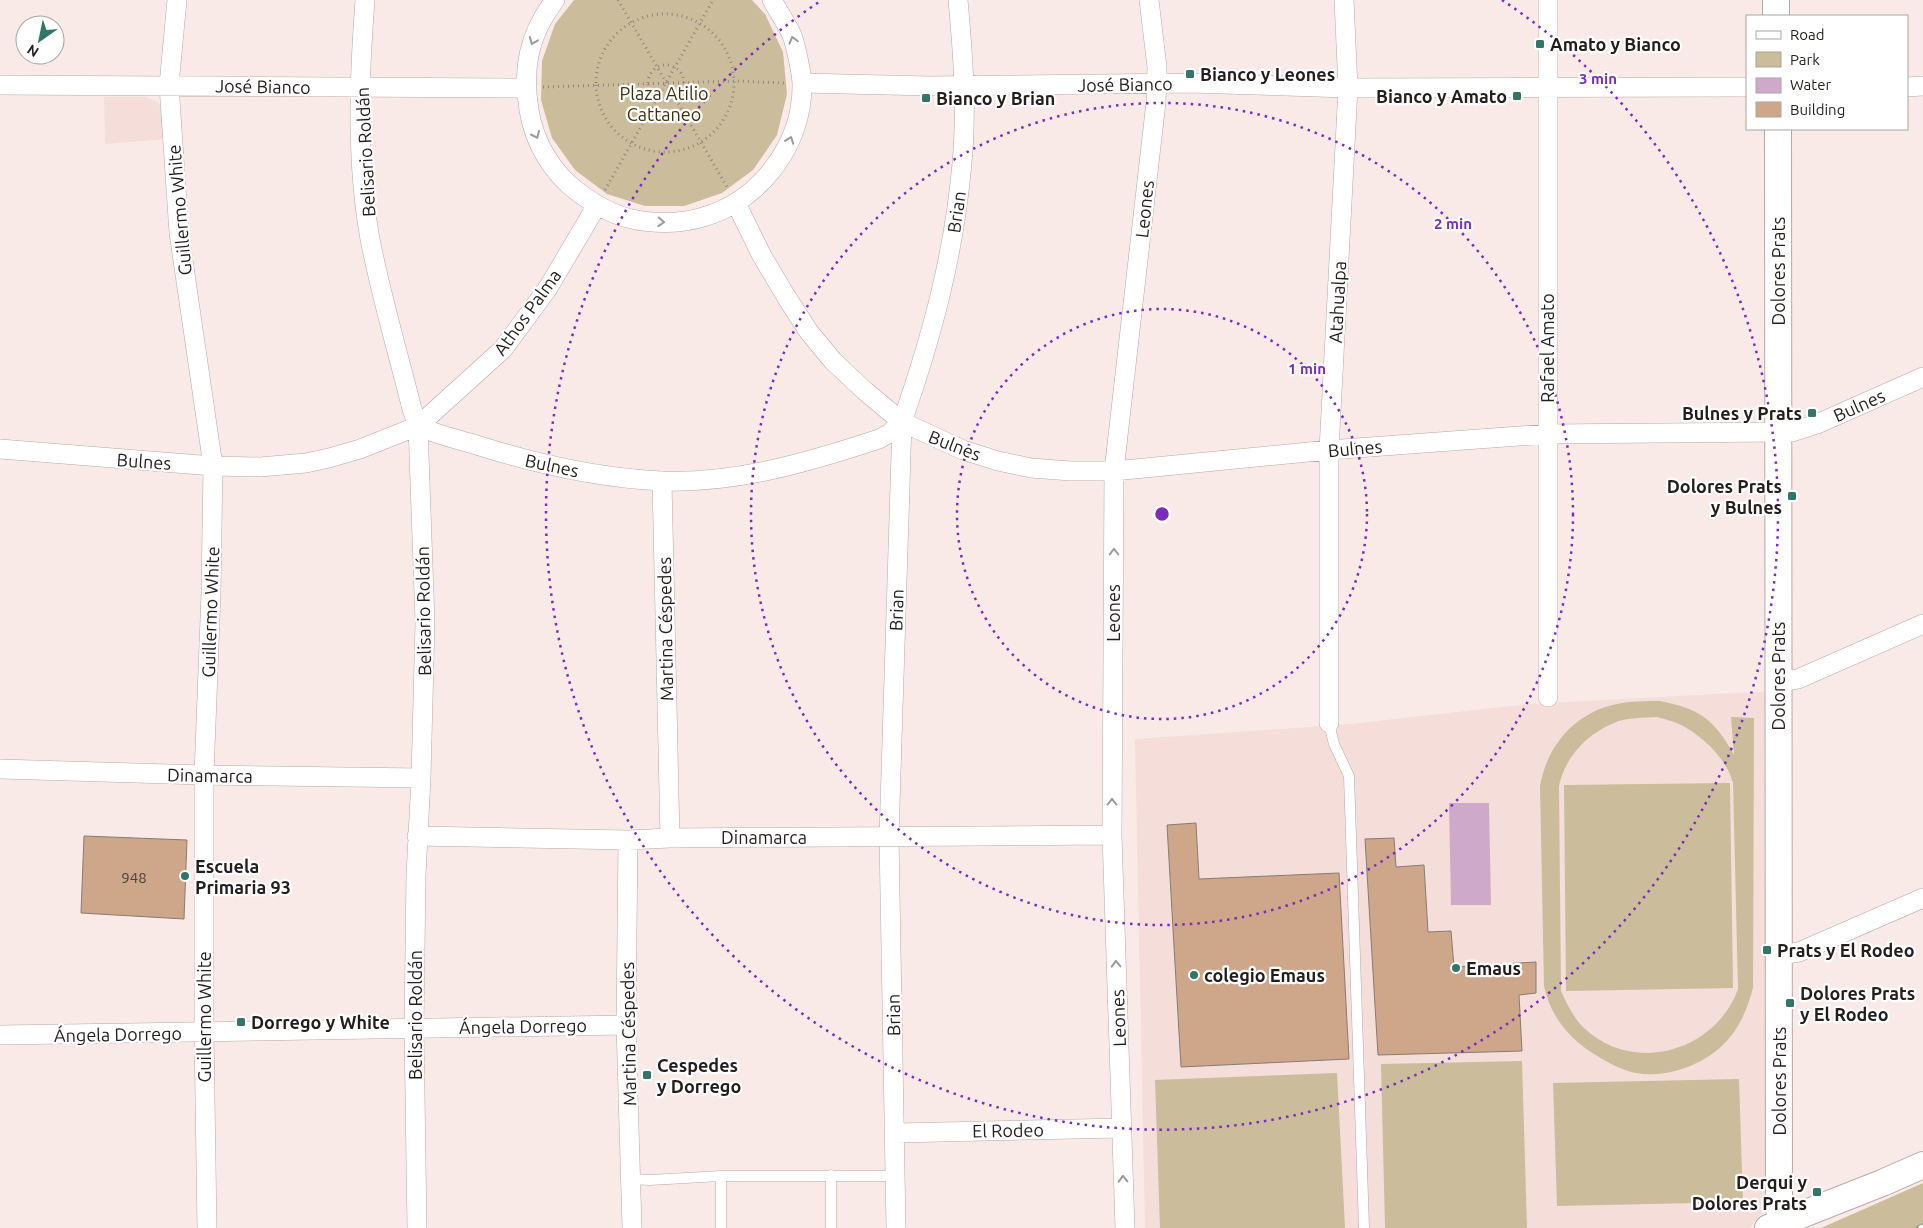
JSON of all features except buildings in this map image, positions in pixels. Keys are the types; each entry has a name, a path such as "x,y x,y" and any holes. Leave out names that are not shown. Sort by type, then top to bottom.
{"street":[{"name":"Guillermo White","path":"177,0 169,85 179,233 213,466 204,776 204,1033 207,1228"},
{"name":"Belisario Roldán","path":"365,0 360,87 362,169 370,240 418,426 425,622 421,778 417,836 414,1028 418,1228"},
{"path":"555,0 543,16 529,50 525,88 531,123 545,156 568,184 596,206 630,219 667,223 703,218 736,203 765,180 786,150 799,116 802,84 792,34 772,0"},
{"name":"Brian","path":"896,1228 896,1132 889,837 902,422 930,340 949,259 962,162 963,86 958,0"},
{"name":"Leones","path":"1125,1228 1112,835 1114,471 1157,84 1157,67 1149,0"},
{"name":"Atahualpa","path":"1329,724 1329,450 1348,88 1344,0"},
{"name":"Rafael Amato","path":"1548,0 1548,697"},
{"path":"1776,0 1776,15"},
{"name":"José Bianco","path":"802,84 963,86 1157,84 1348,88 1547,86 1746,88"},
{"name":"José Bianco","path":"0,85 525,88"},
{"path":"1908,87 1923,86"},
{"name":"Dolores Prats","path":"1774,1226 1779,1208 1777,682 1778,130"},
{"path":"736,203 762,256 809,332 833,361 902,422"},
{"name":"Athos Palma","path":"418,426 503,349 548,288 596,206"},
{"name":"Bulnes","path":"0,449 213,466 260,467 306,463 360,449 418,426 512,456 559,468 623,478 662,481 730,476 789,466 879,438 890,433 902,422 962,450 998,461 1031,468 1071,471 1114,471 1329,450 1547,434 1792,432 1817,424 1923,377"},
{"name":"Martina Céspedes","path":"662,481 670,838"},
{"path":"1777,682 1798,679 1923,624"},
{"name":"Dinamarca","path":"0,769 204,776 421,778"},
{"name":"Dinamarca","path":"417,836 628,840 670,838 1112,835"},
{"name":"Martina Céspedes","path":"628,840 626,1025 632,1228"},
{"path":"1779,956 1799,952 1923,898"},
{"name":"Ángela Dorrego","path":"0,1036 626,1025"},
{"name":"El Rodeo","path":"896,1132 1121,1128"},
{"path":"1774,1226 1923,1165"}],"lane":[{"path":"1329,724 1334,744 1349,776 1364,1228"},
{"path":"830,1175 831,1228"},
{"path":"721,1176 721,1228"},
{"path":"631,1179 650,1180 721,1176 895,1176"}],"path":[{"path":"618,0 736,203"},
{"path":"596,206 714,0"},
{"path":"666,14 684,16 701,24 714,34 725,48 732,64 735,81 733,99 726,117 715,131 701,143 686,150 669,153 652,152 632,144 620,136 607,122 598,104 595,86 597,67 604,49 615,34 630,22 648,16 666,14"},
{"path":"666,65 676,67 683,75 684,89 676,99 667,102 657,99 650,93 648,84 650,74 657,67 666,65"},
{"path":"525,88 735,81 802,84"}],"shaded area":[{"path":"104,97 146,97 158,102 161,107 165,139 105,144"},
{"name":"Emaus","path":"1773,691 1772,1197 1750,1228 1145,1228 1135,739 1351,724 1529,704"}],"green space":[{"name":"Plaza Atilio Cattaneo","path":"574,0 752,0 765,14 783,52 787,94 777,135 753,170 722,193 684,206 645,206 607,194 575,170 552,138 541,100 542,61 555,24"},
{"path":"1660,701 1686,708 1705,718 1720,732 1734,755 1731,717 1754,718 1753,988 1747,1007 1735,1031 1722,1046 1712,1054 1688,1067 1662,1074 1649,1074 1630,1072 1620,1068 1585,1048 1562,1025 1547,997 1544,986 1540,786 1549,757 1557,744 1576,723 1589,714 1617,704","holes":["1657,717 1679,724 1705,741 1725,765 1733,783 1738,989 1727,1010 1712,1028 1692,1041 1671,1050 1648,1053 1625,1050 1603,1042 1579,1023 1561,991 1559,786 1566,765 1572,756 1595,733 1624,720"]},
{"path":"1730,783 1733,988 1566,991 1564,785"},
{"path":"1522,1061 1527,1228 1385,1228 1381,1064"},
{"path":"1337,1073 1345,1228 1160,1228 1155,1080"},
{"path":"1739,1079 1743,1202 1557,1206 1553,1083"},
{"path":"1923,1183 1923,1228 1821,1228"}],"water":[{"path":"1449,803 1489,803 1491,905 1451,905"}],"railway":[{"path":"1919,1228 1923,1226"}],"place":[{"name":"Amato y Bianco","path":"1540,44"},
{"name":"Bianco y Leones","path":"1190,74"},
{"name":"Bianco y Amato","path":"1517,96"},
{"name":"Bianco y Brian","path":"926,98"},
{"name":"Bulnes y Prats","path":"1812,413"},
{"name":"Dolores Prats y Bulnes","path":"1792,496"},
{"name":"Escuela Primaria 93","path":"185,876"},
{"name":"Prats y El Rodeo","path":"1767,950"},
{"name":"Emaus","path":"1456,968"},
{"name":"colegio Emaus","path":"1194,975"},
{"name":"Dolores Prats y El Rodeo","path":"1790,1003"},
{"name":"Dorrego y White","path":"241,1022"},
{"name":"Cespedes y Dorrego","path":"647,1075"},
{"name":"Derqui y Dolores Prats","path":"1817,1192"}]}
